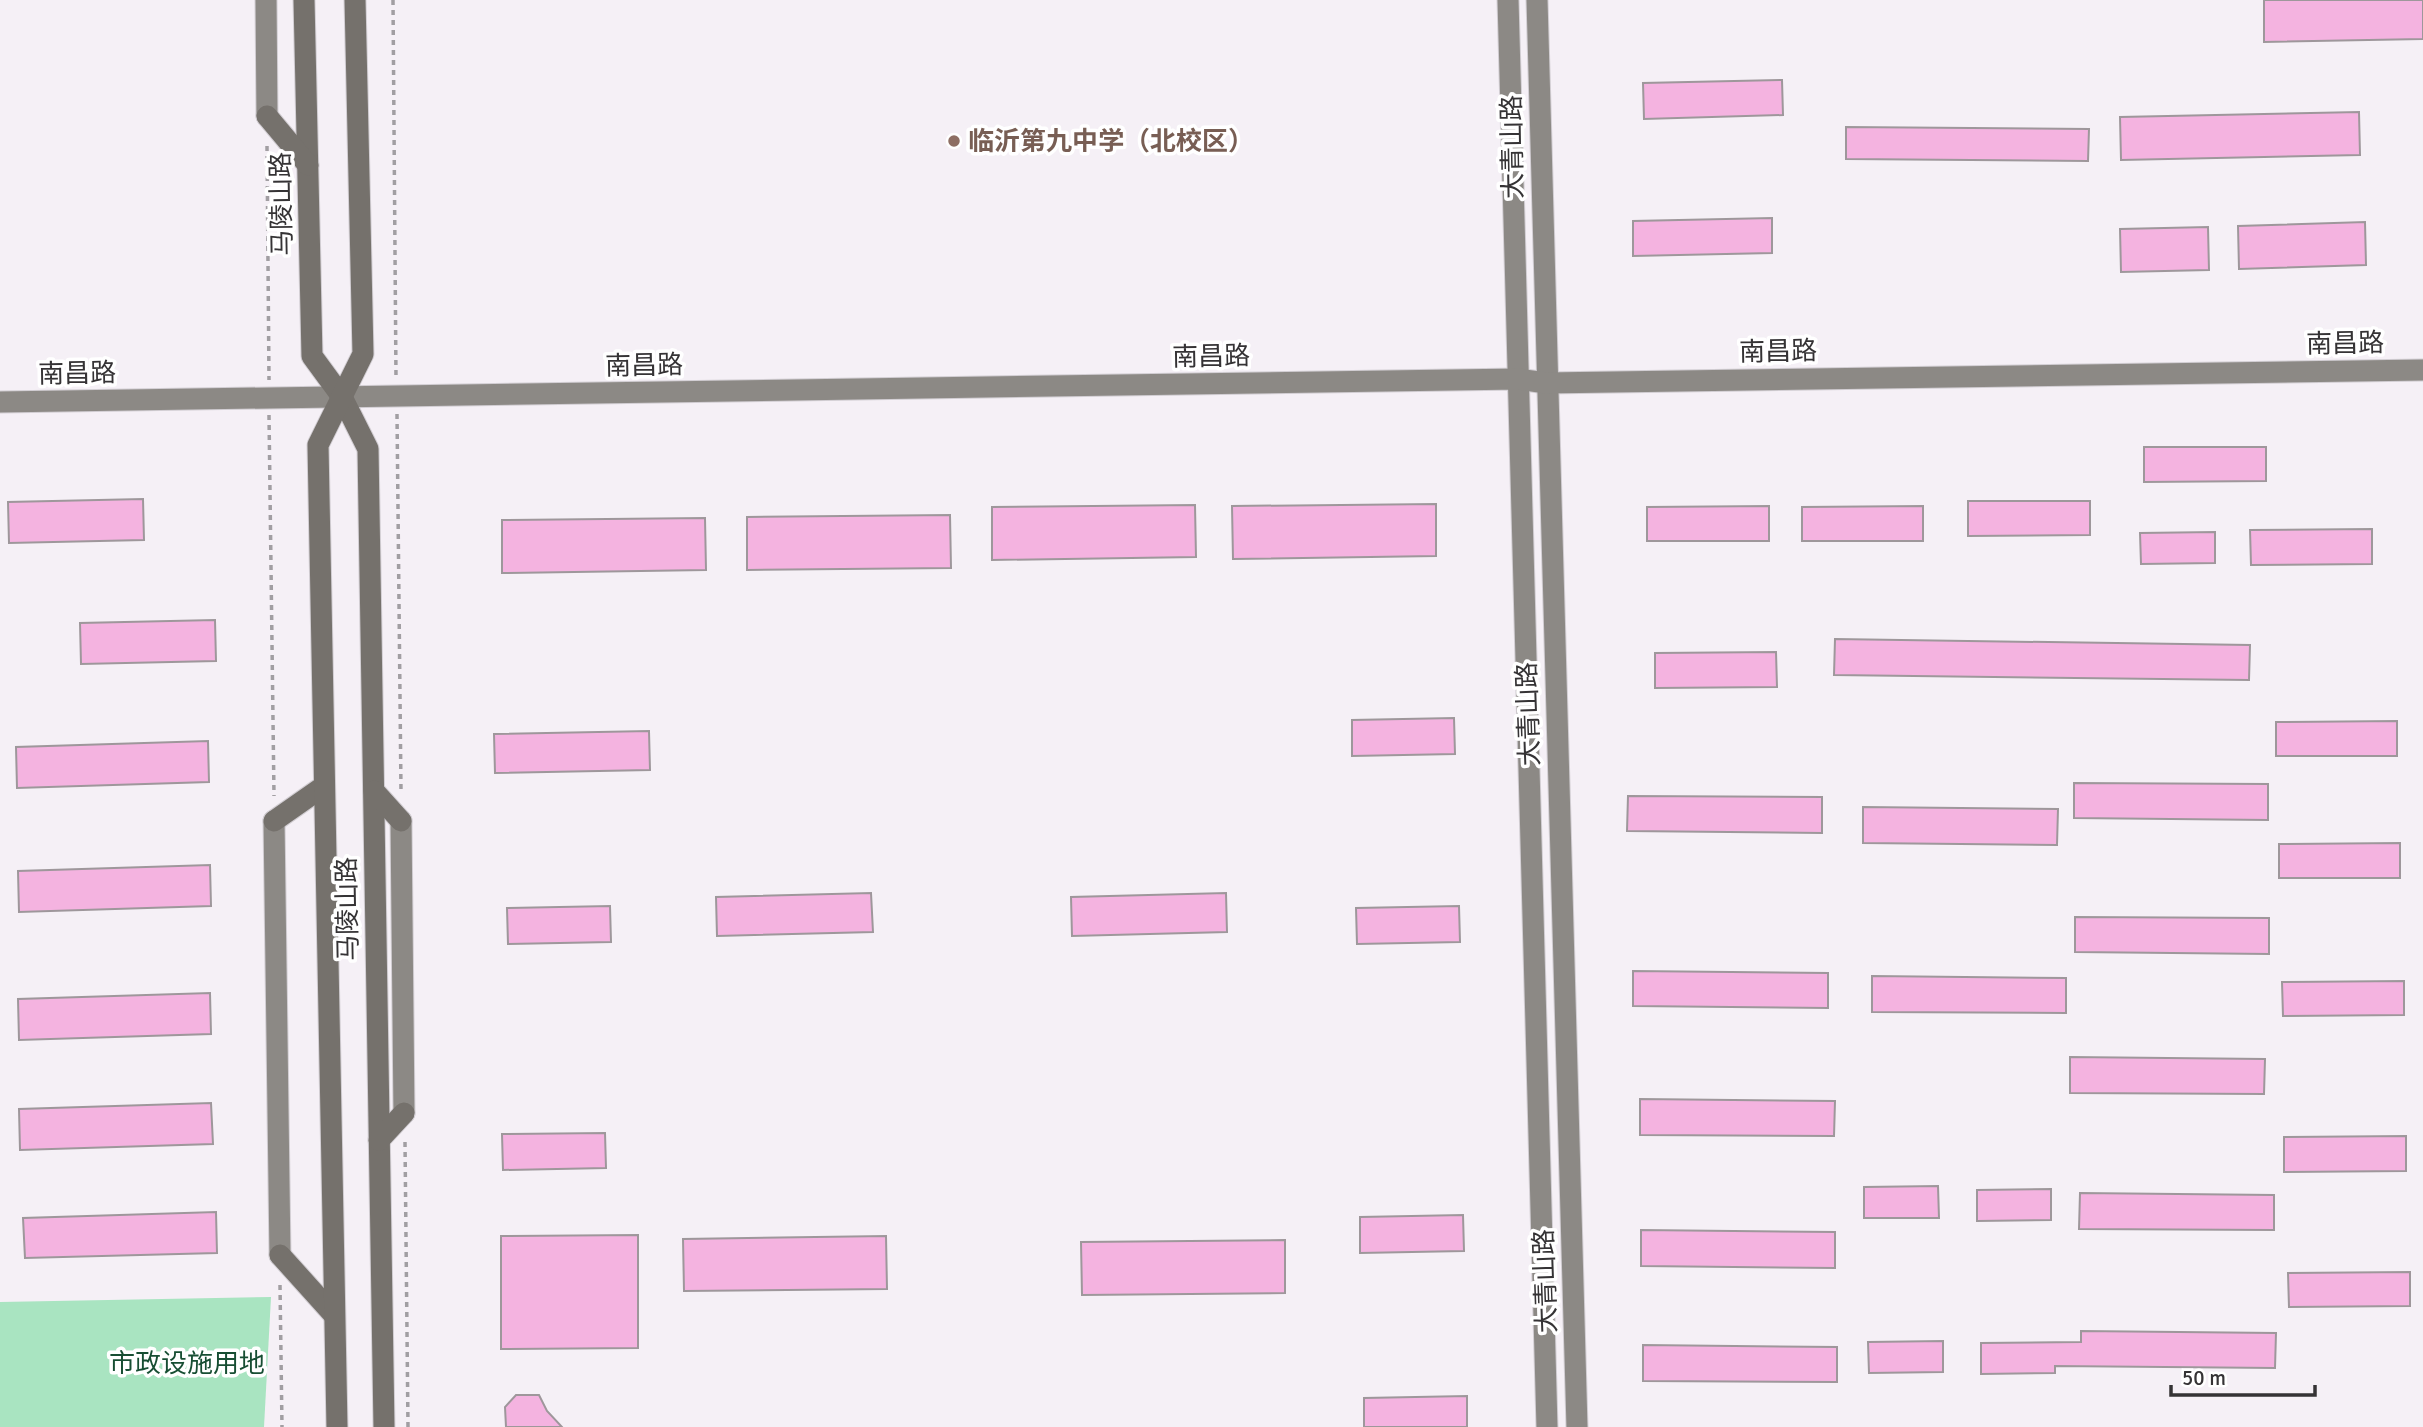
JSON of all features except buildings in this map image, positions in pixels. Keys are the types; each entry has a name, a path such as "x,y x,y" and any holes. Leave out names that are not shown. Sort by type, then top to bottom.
{"main road":[{"name":"马陵山路","path":"304,0 312,356 342,397 368,449 384,1427"},
{"name":"马陵山路","path":"337,1427 318,445 363,354 355,0"},
{"path":"267,116 308,165"},
{"path":"274,821 324,786"},
{"path":"374,791 401,821"},
{"path":"379,1140 404,1113"},
{"path":"280,1255 334,1315"}],"street":[{"path":"266,0 267,116"},
{"name":"大青山路","path":"1508,0 1547,1427"},
{"name":"大青山路","path":"1537,0 1577,1427"},
{"name":"南昌路","path":"0,402 1518,379 1546,383 2423,370"},
{"path":"274,821 280,1255"},
{"path":"401,821 404,1113"}],"path":[{"path":"267,116 274,821"},
{"path":"404,1113 408,1427"},
{"path":"280,1255 282,1427"}],"green space":[{"name":"市政设施用地","path":"271,1297 264,1427 0,1427 0,1302"}],"place":[{"name":"临沂第九中学（北校区）","path":"954,141"}]}
